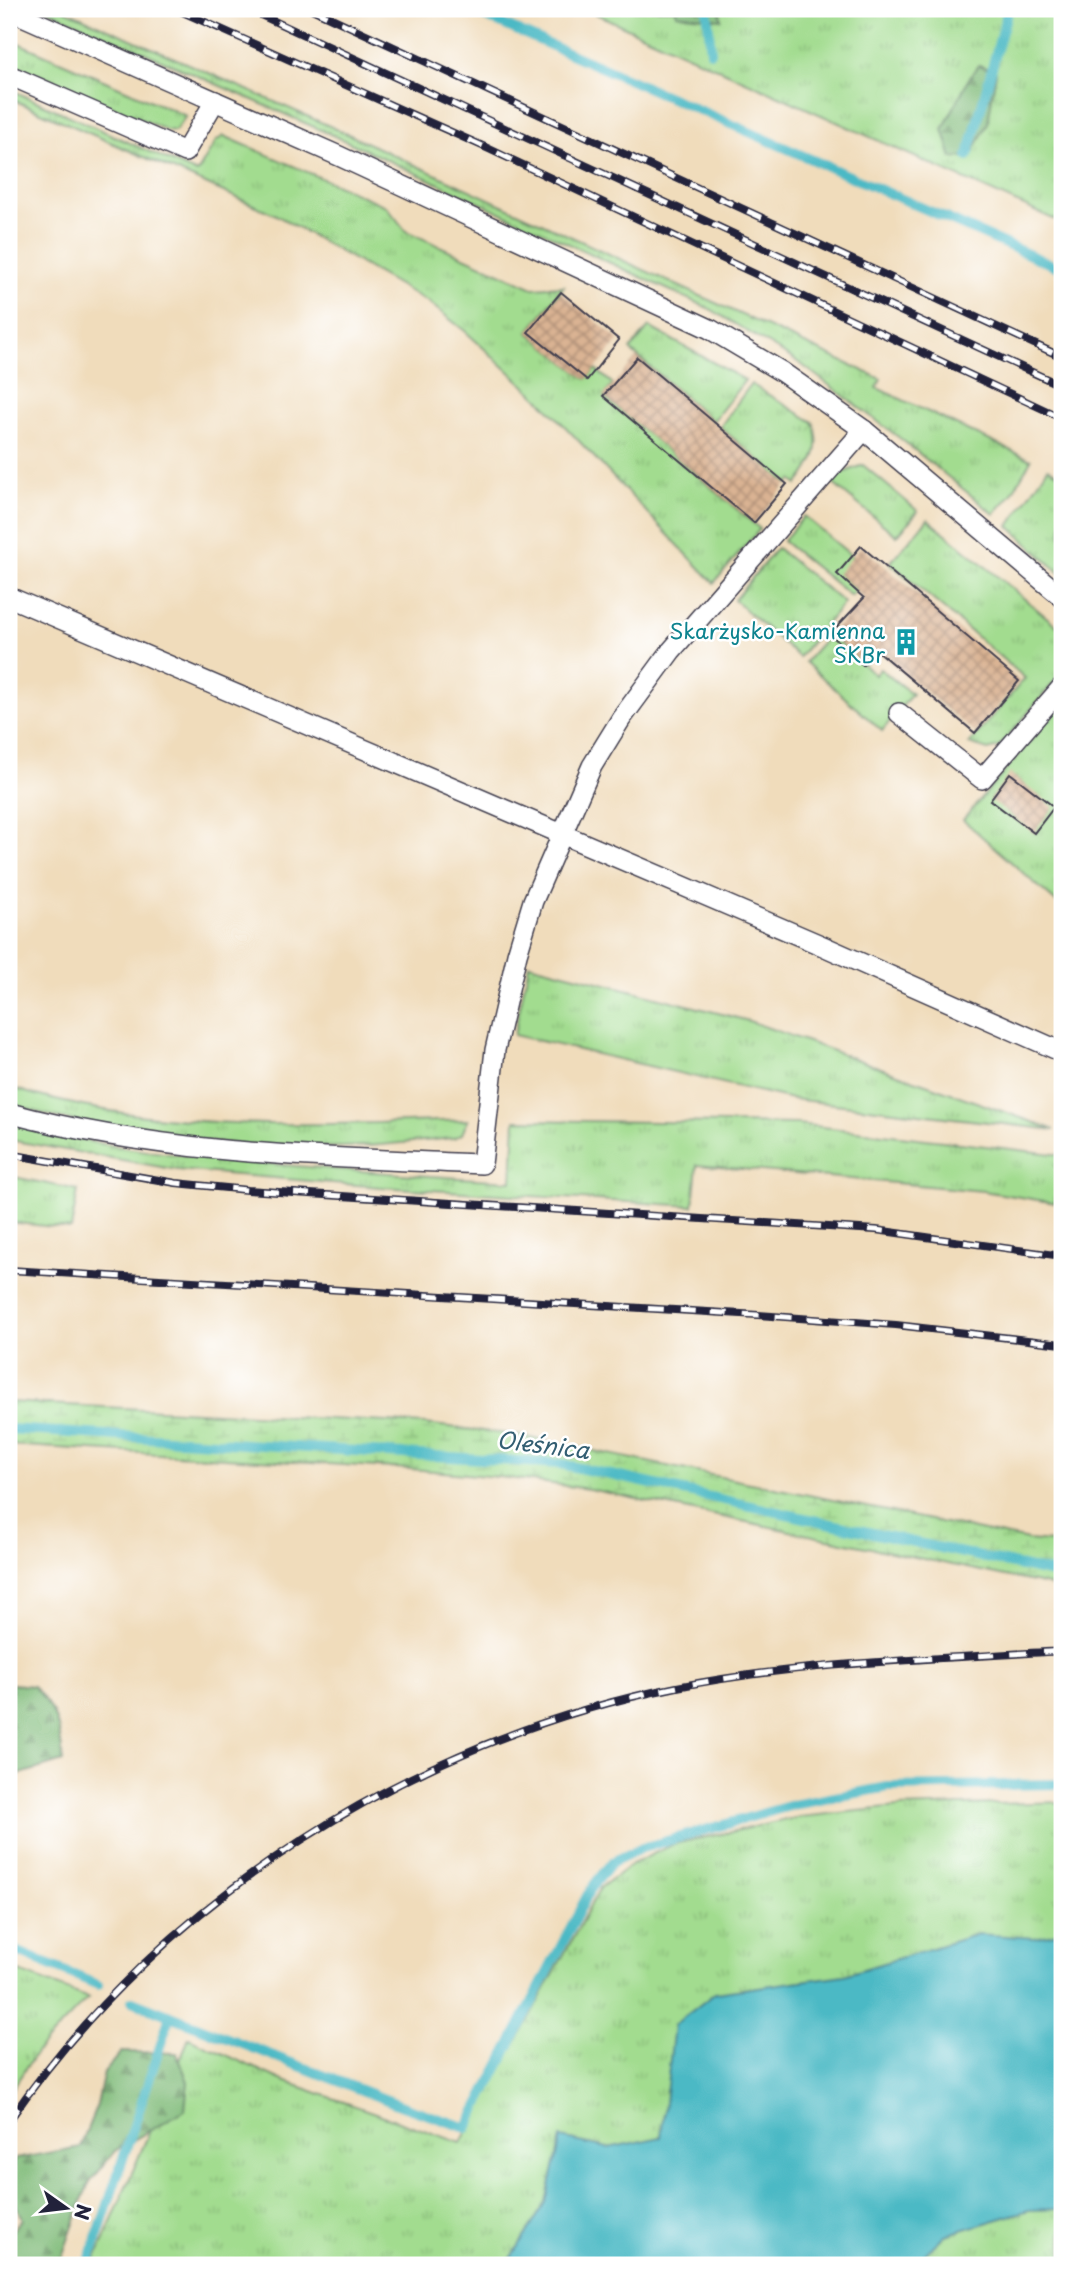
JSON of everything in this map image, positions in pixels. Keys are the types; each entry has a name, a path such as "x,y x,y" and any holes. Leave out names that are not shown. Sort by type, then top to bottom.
{"lane":[{"path":"9,10 669,308 770,365 864,430 1062,597"},
{"path":"9,75 185,152 215,101"},
{"path":"9,1113 103,1136 193,1149 482,1164 495,1050 517,954 533,901 592,766 621,719 671,651 864,430"},
{"path":"9,597 1062,1052"},
{"path":"899,713 982,779 1062,687"}],"green space":[{"path":"45,9 63,9 350,135 881,379 877,388 1031,460 1011,495 994,514 901,439 801,364 710,309 346,141"},
{"path":"585,9 1062,9 1062,223"},
{"path":"676,9 720,9 721,19 676,14"},
{"path":"9,39 186,116 175,131 166,130 9,62"},
{"path":"979,65 996,72 988,123 971,156 952,158 943,129 968,80"},
{"path":"9,89 197,173 216,141 224,136 386,206 406,231 533,288 564,286 528,332 586,379 595,369 613,384 604,396 760,529 714,583 538,398 465,331 428,302 274,214 9,98"},
{"path":"649,327 745,380 713,421 630,350"},
{"path":"751,384 813,422 817,448 808,470 797,485 792,480 787,484 720,427"},
{"path":"863,465 918,511 897,536 831,482 842,473"},
{"path":"1048,468 1062,475 1062,575 1009,526"},
{"path":"804,516 852,556 856,590 851,596 783,541"},
{"path":"928,519 1062,630 1062,673 999,747 988,750 969,744 1025,678 890,563"},
{"path":"777,548 844,603 799,657 734,600"},
{"path":"830,634 875,675 880,669 912,694 882,731 805,662"},
{"path":"1062,704 1062,907 963,820"},
{"path":"529,964 749,1021 1055,1130 792,1099 514,1035"},
{"path":"9,1087 64,1102 121,1113 178,1119 295,1124 468,1120 462,1134 454,1138 384,1145 303,1147 218,1142 174,1138 47,1115 9,1104"},
{"path":"515,1120 797,1124 1062,1155 1062,1204 983,1191 697,1165 693,1206 380,1187 178,1170 9,1140 9,1122 77,1139 179,1155 512,1181"},
{"path":"9,1176 78,1190 71,1229 9,1222"},
{"path":"9,1402 425,1424 516,1435 1028,1540 1062,1543 1062,1588 589,1489 509,1478 411,1469 9,1445"},
{"path":"9,1685 33,1686 47,1704 59,1729 63,1761 14,1776 12,1808 9,1808"},
{"path":"1062,1802 1062,2265 93,2265 189,2038 281,2080 461,2143 600,1888 632,1864 674,1844 800,1817 898,1807"},
{"path":"9,1968 88,1998 37,2051 9,2094"},
{"path":"121,2052 177,2053 188,2082 185,2110 115,2151 88,2185 59,2265 9,2265 9,2234 22,2219 9,2189 15,2159 80,2147 97,2105 104,2072"}],"water":[{"path":"1062,1932 1062,2209 1029,2210 945,2235 925,2254 922,2265 507,2265 546,2202 561,2138 608,2148 661,2137 674,2025 715,1993 844,1975 978,1934 1034,1938"}],"building":[{"path":"561,292 619,340 587,380 528,332"},
{"path":"637,357 787,484 754,523 603,396"},
{"name":"Skarżysko-Kamienna SKBr","path":"861,546 1019,681 975,733 876,650 863,665 830,634 864,598 837,574"},
{"path":"1010,773 1054,807 1034,833 990,800"}],"waterway":[{"path":"468,9 1062,269"},
{"path":"707,9 711,52"},
{"path":"968,156 1008,9"},
{"name":"Oleśnica","path":"9,1429 561,1464 1062,1575"},
{"path":"132,2001 405,2107 467,2128 590,1890 612,1862 642,1848 793,1805 888,1787 1062,1784"},
{"path":"9,1948 98,1985"},
{"path":"88,2265 170,2016"}],"railway":[{"path":"176,9 487,148 1062,418"},
{"path":"248,9 1062,386"},
{"path":"312,9 1062,357"},
{"path":"9,1154 176,1183 247,1190 876,1230 1062,1256"},
{"path":"9,1270 758,1315 896,1325 1062,1344"},
{"path":"9,2121 71,2041 141,1967 218,1900 301,1840 390,1789 483,1746 579,1711 677,1687 725,1679 869,1663 1062,1651"}],"place":[{"name":"Skarżysko-Kamienna SKBr","path":"906,642"}]}
